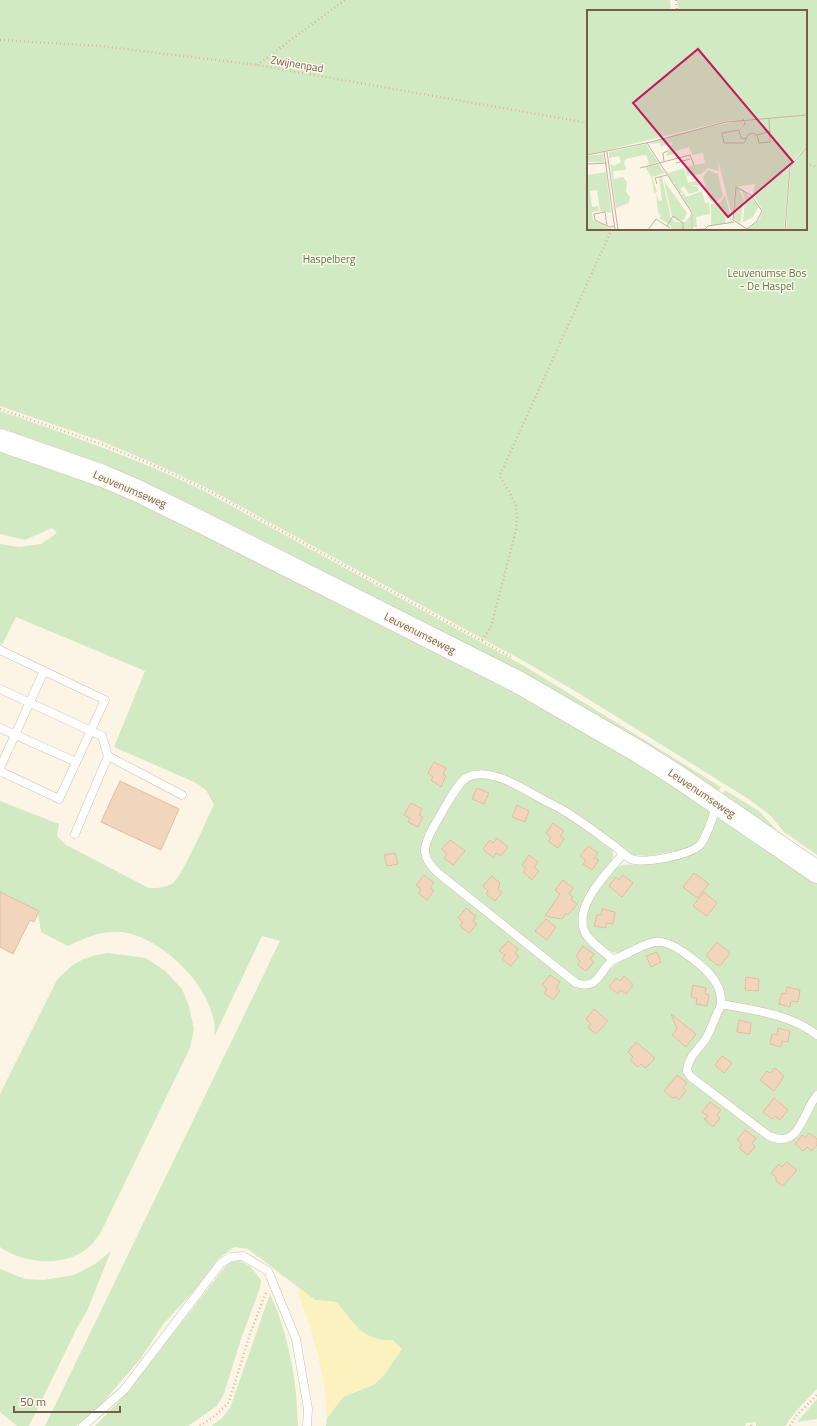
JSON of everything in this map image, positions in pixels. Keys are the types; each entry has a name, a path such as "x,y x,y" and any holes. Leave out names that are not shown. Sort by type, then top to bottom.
{"main road":[{"name":"Leuvenumseweg","path":"0,440 103,476 138,491 518,682 639,752 717,803 817,872"}],"lane":[{"path":"0,650 105,700 59,799 0,770 44,671"},
{"path":"0,689 102,736 108,756 75,834"},
{"path":"0,728 76,762"},
{"path":"108,756 182,795"},
{"path":"717,803 711,822 700,844 688,852 648,860 632,859 562,809 539,798 520,786 498,778 477,775 466,778 457,788 428,837 424,856 438,873 576,983 584,986 589,985 594,982 613,960 654,942 664,942 695,960 713,978 718,987 721,1005 705,1040 690,1058 687,1070 691,1077 769,1136 781,1140 788,1139 800,1126 811,1102 817,1095"},
{"path":"613,960 588,938 582,921 583,911 588,899 598,884 623,854"},
{"path":"721,1005 777,1015 807,1028 817,1035"},
{"path":"83,1426 124,1390 222,1263 231,1257 243,1256 268,1271 296,1340 308,1409 307,1426"}],"path":[{"path":"257,65 345,0"},
{"path":"676,0 677,10"},
{"name":"Zwijnenpad","path":"0,40 100,46 257,65 587,122"},
{"path":"807,164 817,166"},
{"name":"Leuvenumseweg","path":"0,409 101,444 174,474 482,640 491,627 516,530 516,506 500,475 612,230"},
{"path":"200,1426 216,1415 229,1402 250,1334 271,1278"},
{"path":"790,1426 796,1416 817,1395"}],"green space":[{"name":"Haspelberg","path":"0,0 670,0 671,10 587,10 587,230 807,230 807,10 679,10 677,0 817,0 817,855 784,832 770,815 747,798 580,694 527,663 207,488 101,441 0,406"},
{"path":"0,411 130,458 206,492 526,667 721,787 716,794 681,771 0,434"},
{"path":"0,447 100,482 531,696 710,809 708,820 697,843 687,849 648,856 633,855 598,830 522,783 465,776 422,846 421,856 428,867 574,986 596,984 608,971 629,955 645,948 661,944 666,945 691,961 711,979 718,995 718,1004 703,1037 687,1058 684,1071 767,1139 778,1142 789,1141 817,1099 817,1389 797,1410 785,1426 756,1426 756,1422 746,1423 745,1426 326,1426 327,1418 343,1397 375,1384 393,1340 383,1340 367,1335 354,1324 337,1302 315,1300 248,1249 234,1247 217,1260 195,1290 164,1323 141,1358 99,1407 76,1426 45,1426 280,941 262,936 214,1037 214,1020 208,1003 198,986 170,955 153,944 136,936 120,932 105,932 93,935 68,946 41,932 38,914 0,894 0,801 59,824 57,836 66,845 149,888 167,886 173,883 177,878 188,859 214,805 206,790 194,782 114,747 145,671 16,617 2,645 0,645 0,544 19,547 41,544 57,533 52,528 25,540 0,534"},
{"path":"477,777 509,783 560,812 610,845 613,854 612,861 592,887 584,900 579,914 580,929 588,940 602,952 606,960 603,967 591,980 577,980 440,871 428,856 428,848 431,838 460,789 468,779"},
{"path":"725,790 759,811 781,835 721,797"},
{"path":"722,817 817,879 817,1030 790,1017 725,1001 720,986 672,943 618,953 612,952 605,948 590,936 587,929 586,913 600,885 617,867 623,865 649,864 690,855 717,818"},
{"path":"108,953 146,958 165,971 182,989 189,1006 194,1029 190,1048 101,1232 92,1244 82,1252 59,1260 47,1261 22,1258 0,1247 0,1094 57,980 74,964 92,956"},
{"path":"726,1007 788,1022 817,1038 817,1090 809,1101 798,1124 792,1131 782,1137 771,1134 693,1075 690,1070 692,1061 722,1010"},
{"path":"111,1251 87,1311 77,1328 29,1426 17,1426 0,1412 0,1269 25,1279 44,1280 74,1275 95,1264"},
{"path":"240,1261 250,1266 261,1280 260,1288 242,1336 224,1394 217,1406 188,1426 95,1426 126,1394 229,1262"},
{"path":"270,1294 277,1310 291,1358 296,1392 298,1426 211,1426 221,1419 230,1408"},
{"path":"817,1399 817,1419 797,1422"}],"sand":[{"path":"297,1287 315,1300 337,1302 353,1324 360,1330 374,1338 393,1340 402,1349 385,1374 375,1384 343,1397 327,1418 325,1390 318,1356"}],"building":[{"path":"434,762 446,768 443,774 446,776 441,787 431,780 433,777 428,773"},
{"path":"120,781 179,809 161,850 101,822"},
{"path":"477,788 489,793 484,804 472,799"},
{"path":"411,803 422,809 419,815 423,817 418,827 408,822 410,818 404,815"},
{"path":"517,805 529,811 525,822 512,817"},
{"path":"553,823 564,831 560,836 564,839 558,848 548,841 551,838 546,833"},
{"path":"497,838 508,847 501,856 496,853 493,858 483,849 490,840 493,843"},
{"path":"450,840 465,851 453,865 444,858 447,854 442,849"},
{"path":"588,846 598,853 594,858 599,860 592,870 583,864 586,860 580,856"},
{"path":"395,853 398,864 387,866 384,855"},
{"path":"529,855 538,862 534,867 539,871 532,880 523,872 526,868 522,865"},
{"path":"694,873 709,884 697,898 683,887"},
{"path":"424,875 434,883 430,888 434,891 427,900 418,893 421,889 416,885"},
{"path":"623,875 633,883 622,897 609,886 616,877 619,880"},
{"path":"492,876 500,883 498,889 502,892 495,901 486,894 488,891 483,886"},
{"path":"563,880 573,888 569,894 573,897 571,899 577,904 568,915 566,913 562,919 545,916 560,894 555,890"},
{"path":"0,892 39,911 34,922 30,920 13,954 0,947"},
{"path":"704,892 717,903 707,916 693,906"},
{"path":"466,908 476,916 473,921 477,924 469,933 460,926 463,922 458,918"},
{"path":"602,909 615,912 613,924 606,923 606,928 594,926 597,915 601,915"},
{"path":"546,919 556,927 547,940 535,931"},
{"path":"508,941 518,949 515,953 519,956 511,966 502,959 505,955 499,951"},
{"path":"717,942 730,953 721,965 717,965 706,956"},
{"path":"583,946 594,954 590,959 594,962 586,971 578,965 580,961 576,956"},
{"path":"657,952 661,962 651,967 646,956"},
{"path":"550,975 560,982 556,988 560,991 553,1000 544,993 547,989 542,985"},
{"path":"624,976 632,983 632,987 626,994 621,990 618,994 609,987 616,978 620,981"},
{"path":"746,977 759,979 758,991 745,990"},
{"path":"693,985 706,988 705,994 709,995 707,1006 696,1004 697,998 691,997"},
{"path":"787,987 800,990 798,1002 791,1001 790,1007 779,1004 782,993 786,994"},
{"path":"594,1009 608,1021 596,1034 588,1028 591,1024 586,1019"},
{"path":"671,1014 696,1034 686,1047 672,1035 677,1029"},
{"path":"739,1020 751,1023 750,1034 737,1032"},
{"path":"778,1028 790,1031 788,1042 782,1041 781,1047 770,1044 772,1034 777,1035"},
{"path":"636,1042 655,1058 646,1068 641,1064 638,1067 630,1060 633,1057 628,1052"},
{"path":"722,1056 732,1063 724,1073 715,1065"},
{"path":"775,1068 784,1076 774,1091 760,1080 767,1071 770,1073"},
{"path":"677,1075 687,1083 683,1088 686,1091 679,1100 676,1097 672,1098 664,1091"},
{"path":"774,1098 788,1110 780,1120 775,1116 772,1119 763,1112"},
{"path":"710,1102 721,1110 717,1115 720,1118 713,1127 704,1119 708,1116 702,1112"},
{"path":"745,1130 756,1138 752,1143 755,1147 748,1155 739,1148 742,1144 737,1140"},
{"path":"809,1133 817,1139 817,1145 812,1151 807,1147 803,1151 795,1144 802,1135 806,1138"},
{"path":"787,1162 797,1170 783,1186 776,1181 776,1177 771,1173 779,1164 782,1167"}],"park label":[{"name":"Leuvenumse Bos - De Haspel","path":"767,279"}]}
